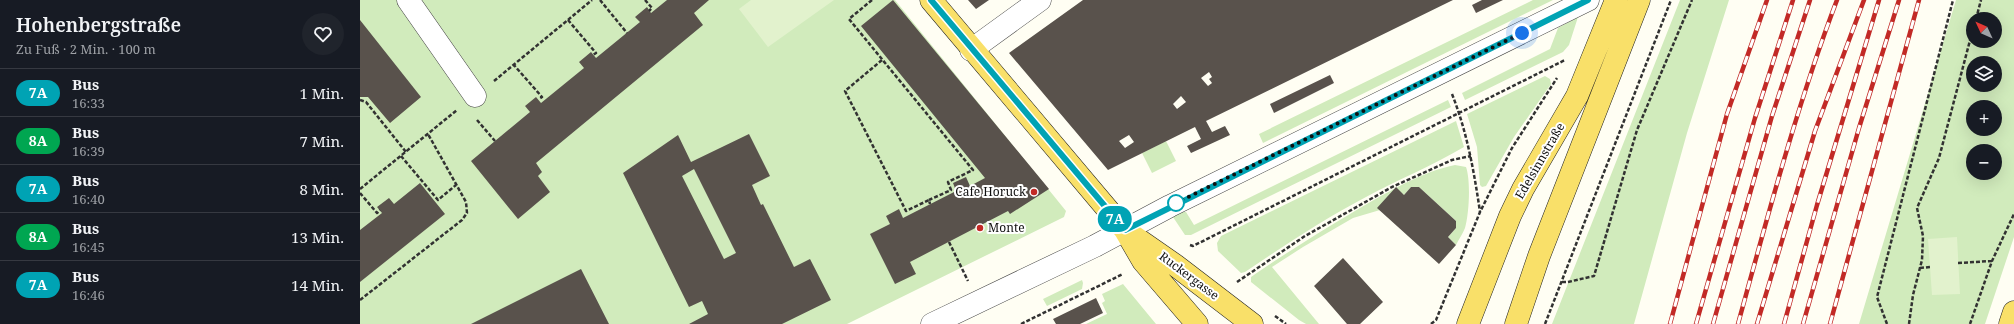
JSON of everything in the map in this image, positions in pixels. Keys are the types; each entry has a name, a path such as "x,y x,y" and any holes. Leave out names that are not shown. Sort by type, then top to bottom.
{"main road":[{"name":"Ruckergasse","path":"931,0 971,50 1125,230 1143,262 1197,324"},
{"name":"Edelsinnstraße","path":"1468,324 1510,216 1523,189 1577,96 1616,0"},
{"path":"1516,324 1539,256 1639,0"},
{"name":"Ruckergasse","path":"1125,230 1175,264 1252,324"},
{"path":"2010,324 2014,312"}],"street":[{"path":"408,0 475,106"},
{"path":"971,50 1040,0"},
{"path":"932,324 1095,246 1588,0"}],"path":[{"path":"600,0 627,33"},
{"path":"645,0 652,8 649,10"},
{"path":"872,0 849,19 973,170 948,182 951,190 906,211 844,91 882,60"},
{"path":"1545,324 1671,0"},
{"path":"1562,282 1594,276 1637,130 1692,0"},
{"path":"1887,324 1877,298 1952,0"},
{"path":"1978,12 1981,0"},
{"path":"568,20 596,53 593,55"},
{"path":"1909,324 1920,268 1923,236 1917,208 1939,158 1968,48"},
{"path":"1193,246 1569,58"},
{"path":"513,64 542,97 538,99"},
{"path":"360,100 366,102 406,152"},
{"path":"475,106 495,141"},
{"path":"1459,113 1471,156 1480,212"},
{"path":"360,300 462,220 467,213 466,202 428,134"},
{"path":"401,156 438,200 456,185"},
{"path":"1234,284 1305,236 1392,188 1452,160 1471,156"},
{"path":"360,193 377,213 380,210"},
{"path":"929,200 930,204"},
{"path":"1970,324 1992,261 2014,214"},
{"path":"949,242 978,302"},
{"path":"1958,263 1992,261"},
{"path":"1920,268 1930,267"},
{"path":"1021,324 1124,274"},
{"path":"1436,320 1442,321"}],"green space":[{"path":"360,0 895,0 1066,211 1064,217 847,324 360,324"},
{"path":"751,0 834,0 768,47 739,9"},
{"path":"1533,0 1553,0 1263,143 1259,134"},
{"path":"1680,0 1729,0 1687,133 1634,324 1552,324"},
{"path":"1956,0 2014,0 2014,237 1985,324 1859,324"},
{"path":"1578,17 1569,45 1563,52 1465,100 1462,93 1550,49 1558,28"},
{"path":"1545,76 1550,79 1551,84 1514,137 1486,186 1482,187 1480,185 1477,147 1467,114"},
{"path":"1448,100 1451,107 1191,235 1185,235 1173,217 1182,212 1186,212 1194,225"},
{"path":"1456,121 1464,147 1350,205 1245,272 1241,273 1218,251 1217,243 1221,236"},
{"path":"1166,141 1176,161 1152,173 1142,153"},
{"path":"1455,165 1466,167 1469,180 1469,189 1466,222 1464,230 1456,245 1448,237 1456,228 1456,221 1419,187 1411,187 1404,195 1396,188 1430,172"},
{"path":"1396,188 1380,210 1353,218 1272,267 1319,324 1306,324 1299,320 1251,282 1251,277 1305,241"},
{"path":"1957,237 1960,294 1932,295 1928,239"},
{"path":"1082,280 1082,289 1047,306 1043,299"},
{"path":"1123,284 1156,324 1086,324 1107,314 1102,303 1105,301 1102,294"}],"building":[{"path":"667,0 709,0 694,13 703,25 536,163 542,172 538,176 550,192 518,219 471,161 530,112 525,106 536,97 541,103 584,68 579,62 591,52 596,58 640,22 635,17 647,7 651,13"},
{"path":"893,0 1049,189 1010,214 1008,211 910,262 916,274 895,284 870,234 890,224 886,216 899,209 903,218 956,191 953,183 966,177 970,186 985,178 861,26"},
{"path":"968,0 989,0 976,9"},
{"path":"1083,0 1453,0 1206,121 1212,132 1225,126 1230,135 1191,153 1187,146 1201,139 1195,127 1108,170 1009,53","holes":["1209,72 1212,77 1209,79 1212,83 1208,86 1201,78","1181,96 1186,102 1177,109 1173,104","1129,135 1134,142 1125,148 1119,141"]},
{"path":"1482,0 1503,0 1476,13 1472,5"},
{"path":"360,20 421,97 390,123 368,97 360,97"},
{"path":"1330,75 1334,83 1274,113 1270,104"},
{"path":"749,134 770,176 752,185 761,205 763,204 794,267 810,259 831,300 782,324 689,324 708,314 702,301 689,307 623,173 678,135 691,162","holes":["694,169 736,253 724,259 682,176"]},
{"path":"420,183 445,214 360,282 360,230 382,213 377,207 389,198 394,204"},
{"path":"1396,187 1404,195 1411,187 1419,187 1456,221 1456,228 1448,237 1456,245 1439,264 1377,208"},
{"path":"1343,258 1383,302 1360,324 1347,324 1314,286"},
{"path":"581,269 609,324 471,324"},
{"path":"1096,298 1103,313 1080,324 1056,324 1053,319"}],"railway":[{"path":"1670,324 1727,114 1767,0"},
{"path":"1696,324 1755,118 1793,0"},
{"path":"1713,324 1772,116 1810,0"},
{"path":"1738,324 1796,120 1822,40 1837,0"},
{"path":"1757,324 1815,131 1864,0"},
{"path":"1784,324 1817,205 1879,0"},
{"path":"1803,324 1859,128 1899,0"},
{"path":"1830,324 1919,0"}],"bus line":[{"name":"7A","path":"931,0 971,50 1125,230 1170,206 1588,0"}],"place":[{"name":"Cafe Horuck","path":"1034,192"},
{"name":"Monte","path":"980,228"}],"route":[{"path":"1176,203 1522,33"}]}
